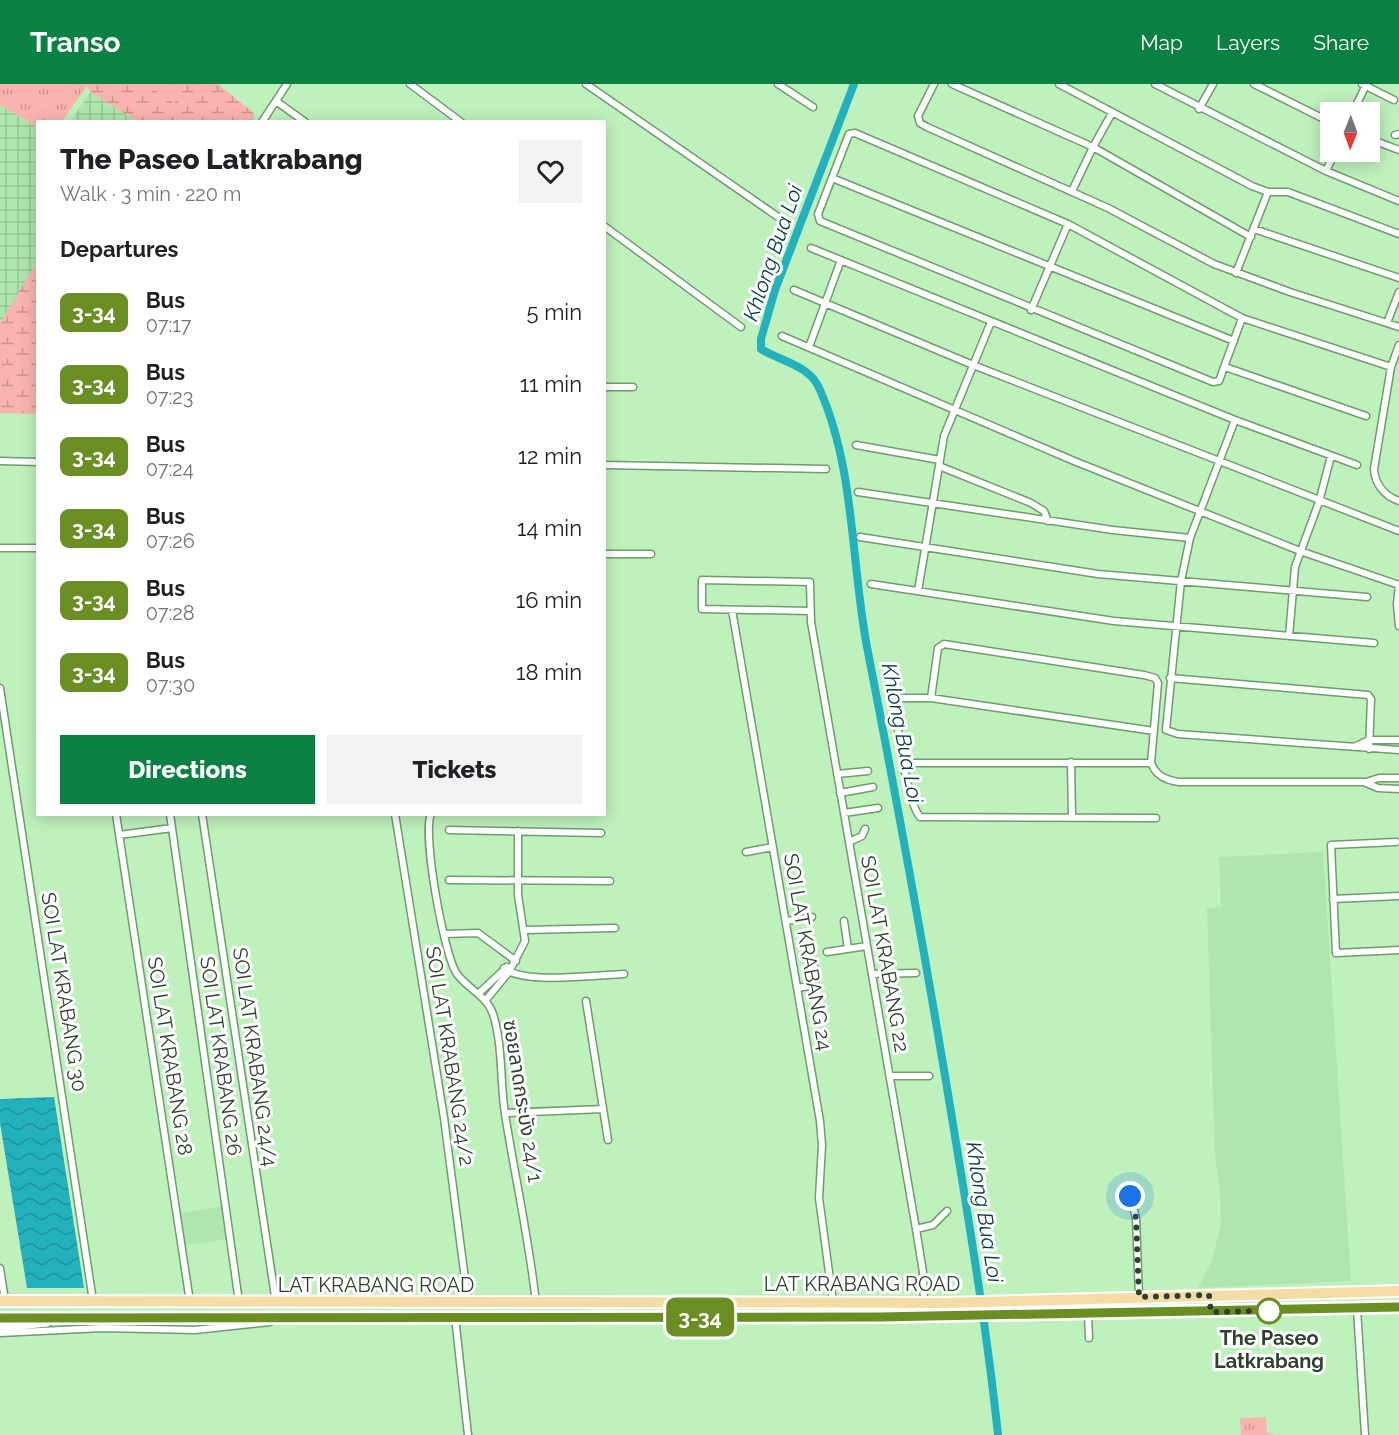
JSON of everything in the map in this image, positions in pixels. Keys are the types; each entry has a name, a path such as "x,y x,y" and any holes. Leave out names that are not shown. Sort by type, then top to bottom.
{"main road":[{"name":"LAT KRABANG ROAD","path":"3,1301 943,1303 1399,1291"},
{"path":"1209,1295 1211,1312"},
{"path":"338,1302 339,1317"},
{"name":"LAT KRABANG ROAD","path":"0,1318 1016,1316 1399,1307"},
{"path":"0,1328 70,1319"}],"street":[{"path":"263,120 287,84"},
{"path":"410,84 458,120"},
{"path":"586,84 784,221"},
{"path":"778,84 813,107"},
{"path":"934,84 918,116 920,123 1072,191 1190,253 1236,273 1399,327"},
{"path":"952,84 1093,147 1251,237"},
{"path":"1059,84 1268,192 1288,192 1399,234"},
{"path":"1155,84 1199,109 1326,171 1399,201"},
{"path":"1199,109 1213,84"},
{"path":"1254,84 1320,117"},
{"path":"1357,102 1365,85 1394,100"},
{"path":"276,100 302,120"},
{"path":"1072,191 1112,113"},
{"path":"1242,318 1219,381 1213,382 1031,310 820,221 818,214 849,134 855,133 1068,224 1242,318 1391,367"},
{"path":"1380,143 1399,150"},
{"path":"1326,171 1330,162"},
{"path":"832,178 1234,341"},
{"path":"1236,273 1268,192"},
{"path":"1031,310 1068,224"},
{"path":"606,226 741,327"},
{"path":"1254,229 1399,278"},
{"path":"811,248 1235,420 1357,465"},
{"path":"809,347 841,261"},
{"path":"794,290 973,365 1319,502 1399,531"},
{"path":"1387,323 1399,292"},
{"path":"918,591 944,435 990,322"},
{"path":"782,336 954,411 1199,511 1300,551 1399,585 1399,626"},
{"path":"1399,345 1391,367 1374,475 1384,492 1399,501"},
{"path":"1225,367 1366,416"},
{"path":"606,387 633,387"},
{"path":"1235,420 1190,538 1181,581 1165,728 1170,733 1399,750"},
{"path":"856,445 939,463 1040,508 1047,515 1047,520"},
{"path":"1289,636 1292,591 1300,551 1319,502 1331,456"},
{"path":"0,461 36,462"},
{"path":"606,465 826,469"},
{"path":"858,492 1190,538"},
{"path":"860,537 1098,574 1366,597"},
{"path":"0,548 36,548"},
{"path":"606,554 651,555"},
{"name":"SOI LAT KRABANG 22","path":"732,610 702,609 702,580 810,582 810,611 916,1229 923,1272 924,1302"},
{"path":"871,584 1114,621 1374,643"},
{"path":"732,610 810,611"},
{"name":"SOI LAT KRABANG 24","path":"732,610 822,1136 819,1198 833,1302"},
{"path":"931,698 938,648 944,644 1155,678 1158,683 1151,763 1157,774 1179,782 1366,782 1378,778 1399,778"},
{"path":"1170,678 1368,695 1371,699 1369,749"},
{"name":"SOI LAT KRABANG 30","path":"0,688 93,1302"},
{"path":"1154,731 931,698 894,700 915,809 920,818 1156,818"},
{"path":"1356,747 1369,740 1399,740"},
{"path":"1071,762 1072,818"},
{"path":"905,763 1151,763"},
{"path":"837,774 868,771"},
{"path":"1366,782 1378,788 1399,789"},
{"path":"840,793 873,787"},
{"path":"844,813 878,808"},
{"name":"SOI LAT KRABANG 28","path":"116,816 190,1302"},
{"name":"SOI LAT KRABANG 26","path":"170,816 239,1302"},
{"name":"SOI LAT KRABANG 24/4","path":"202,816 276,1303"},
{"name":"SOI LAT KRABANG 24/2","path":"395,816 444,1118 468,1302"},
{"name":"ซอยลาดกระบัง 24/1","path":"430,816 428,840 444,934 456,973 485,1001 492,1012 497,1031 505,1113 532,1263 536,1303"},
{"path":"120,835 172,828"},
{"path":"849,842 862,836 865,829"},
{"path":"449,830 601,833"},
{"path":"478,994 515,963 524,947 525,930 519,908 518,831"},
{"path":"1396,842 1330,845 1336,953 1399,950"},
{"path":"746,852 773,847"},
{"path":"449,880 609,881"},
{"path":"1334,899 1399,896"},
{"path":"787,921 812,917"},
{"path":"844,921 848,949"},
{"path":"525,930 615,928"},
{"path":"444,934 478,933 515,963"},
{"path":"827,952 867,946"},
{"path":"797,988 815,985 815,968"},
{"path":"507,970 526,976 624,974"},
{"path":"485,1001 507,970"},
{"path":"872,974 916,973"},
{"path":"586,1001 608,1140"},
{"path":"890,1076 929,1076"},
{"path":"505,1113 603,1109"},
{"path":"1130,1196 1136,1218 1139,1297"},
{"path":"916,1229 933,1225 947,1210"},
{"path":"0,1268 3,1301"},
{"path":"1357,1309 1365,1435"},
{"path":"1088,1315 1089,1338"},
{"path":"0,1333 102,1328 195,1330 304,1317"},
{"path":"455,1317 468,1435"}],"shaded area":[{"path":"90,92 135,120 71,120"},
{"path":"0,105 36,126 36,265 0,323"},
{"name":"The Paseo Latkrabang","path":"1323,852 1351,1281 1198,1288 1212,1260 1221,1225 1220,1192 1215,1157 1207,908 1221,907 1219,857"},
{"path":"224,1206 229,1239 185,1245 180,1213"}],"green space":[{"path":"0,84 86,84 87,86 63,120 36,120 36,126 0,105"},
{"path":"86,84 146,84 174,103 187,84 218,84 254,113 253,120 135,120 90,92"},
{"path":"146,84 187,84 174,103"},
{"path":"36,264 36,414 0,413 0,323"},
{"path":"1266,1417 1267,1433 1277,1435 1241,1435 1240,1418"}],"water":[{"path":"54,1097 84,1288 27,1288 0,1123 0,1099"}],"waterway":[{"name":"Khlong Bua Loi","path":"854,84 775,290 761,339 761,349 795,365 810,375 820,390 840,452 851,517 867,647 923,945 966,1202 998,1435"}],"bus line":[{"name":"3-34","path":"0,1318 880,1317 1088,1315 1399,1307"}],"place":[{"name":"The Paseo Latkrabang","path":"1269,1311"}],"route":[{"path":"1130,1196 1136,1218 1139,1297 1209,1295 1211,1312 1269,1311"}]}
